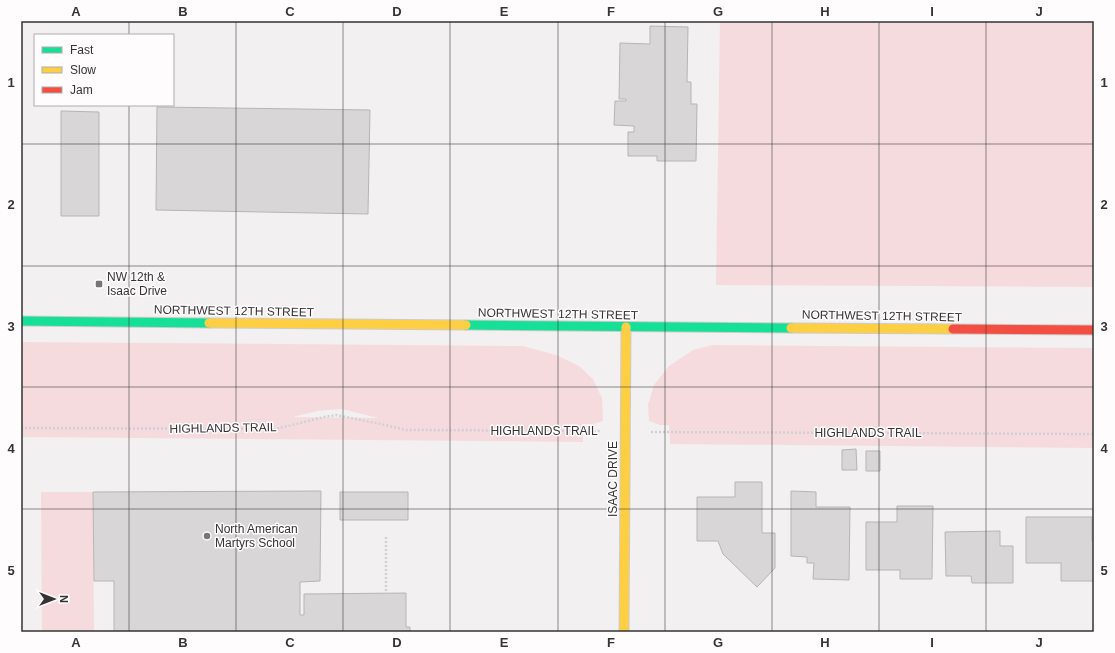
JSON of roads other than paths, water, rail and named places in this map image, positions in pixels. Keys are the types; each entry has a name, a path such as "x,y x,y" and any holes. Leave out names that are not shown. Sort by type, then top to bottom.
{"main road":[{"name":"NORTHWEST 12TH STREET","path":"21,321 1094,330"},
{"name":"ISAAC DRIVE","path":"624,632 626,327"}],"place":[{"name":"NW 12th & Isaac Drive","path":"99,284"},
{"name":"North American Martyrs School","path":"207,536"}]}
